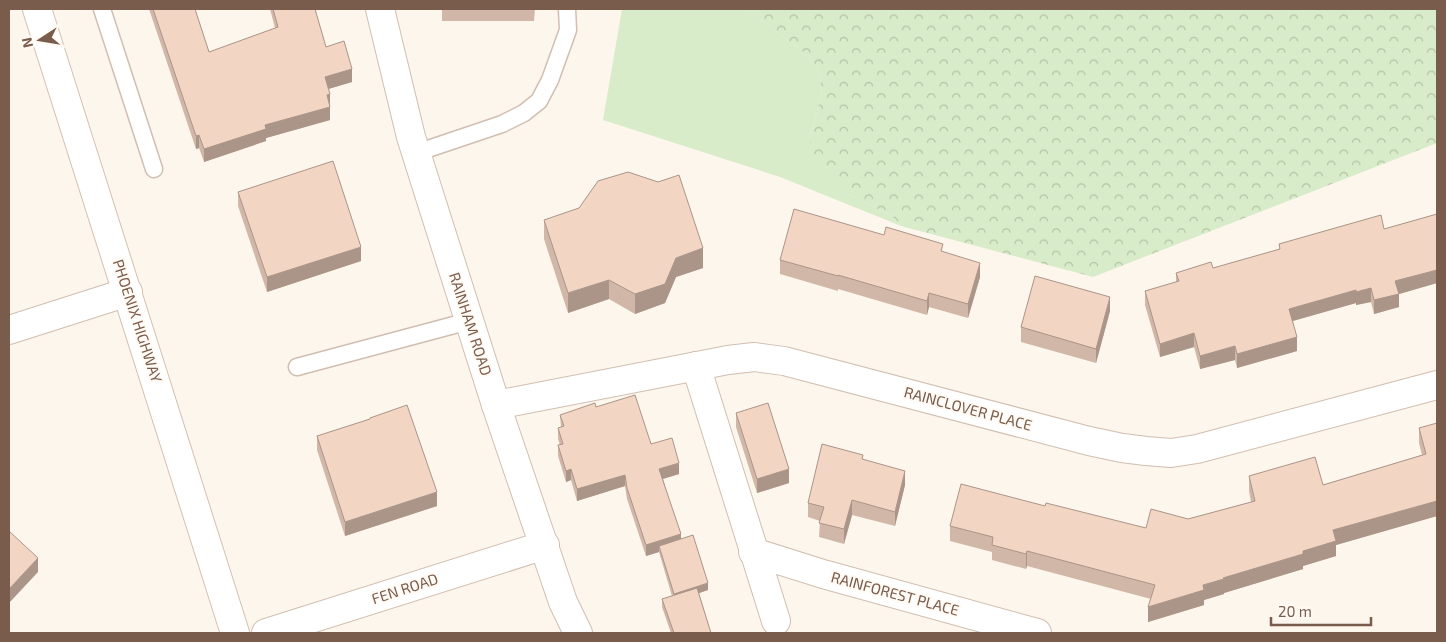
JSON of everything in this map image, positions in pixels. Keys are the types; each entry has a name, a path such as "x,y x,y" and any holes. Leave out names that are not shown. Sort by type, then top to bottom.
{"street":[{"name":"PHOENIX HIGHWAY","path":"37,9 235,633"},
{"name":"RAINHAM ROAD","path":"380,9 394,72 416,153 496,405 564,602 578,633"},
{"path":"9,330 128,292"},
{"name":"RAINCLOVER PLACE","path":"496,405 728,360 754,357 784,362 1089,441 1122,448 1172,453 1198,449 1437,385"},
{"path":"696,366 776,621"},
{"name":"FEN ROAD","path":"266,633 544,545"},
{"name":"RAINFOREST PLACE","path":"753,552 823,574 1037,633"}],"lane":[{"path":"102,9 154,169"},
{"path":"416,153 502,124 524,113 539,101 550,80 568,30 567,9"},
{"path":"297,367 470,321"}],"green space":[{"path":"622,9 746,9 802,51 819,69 822,92 810,138 849,195 892,216 901,226 780,177 603,120"},
{"path":"746,9 1437,9 1437,143 1093,277 901,226 892,216 849,195 821,172 811,150 810,138 822,92 819,69 802,51"}],"building":[{"path":"153,9 195,9 209,52 278,27 273,9 315,9 326,47 344,41 352,69 325,77 330,94 327,95 330,107 265,125 266,129 204,149 199,135 196,136"},
{"path":"333,161 361,247 267,277 238,192"},
{"path":"628,172 658,182 679,175 703,248 676,258 665,284 635,294 609,280 568,293 544,220 579,208 598,181"},
{"path":"794,209 884,235 886,227 943,244 941,251 980,263 968,304 929,293 927,301 780,260"},
{"path":"1437,214 1437,270 1395,281 1399,294 1374,300 1371,288 1356,292 1356,290 1289,309 1297,337 1237,354 1235,346 1200,356 1194,333 1160,344 1145,291 1179,281 1176,273 1211,262 1213,268 1280,249 1279,244 1381,215 1384,229"},
{"path":"1035,276 1110,297 1096,349 1021,327"},
{"path":"635,395 651,444 672,438 679,463 659,469 681,534 646,545 627,488 625,475 577,489 571,469 566,471 558,445 563,444 558,428 564,426 560,415 595,403 596,407"},
{"path":"768,403 789,469 757,479 736,413"},
{"path":"407,405 437,492 345,522 317,436"},
{"path":"1437,423 1437,501 1333,530 1336,541 1303,551 1303,554 1203,585 1204,590 1148,607 1155,585 1027,551 1026,554 992,545 993,537 950,526 961,484 1045,506 1046,503 1146,528 1151,509 1188,519 1255,501 1249,476 1315,457 1323,485 1426,454 1419,428"},
{"path":"822,444 863,455 862,459 905,471 895,512 852,500 844,529 819,523 824,507 808,503"},
{"path":"9,531 38,558 9,589"},
{"path":"693,535 708,583 674,594 659,546"},
{"path":"697,588 711,633 674,633 662,599"}]}
